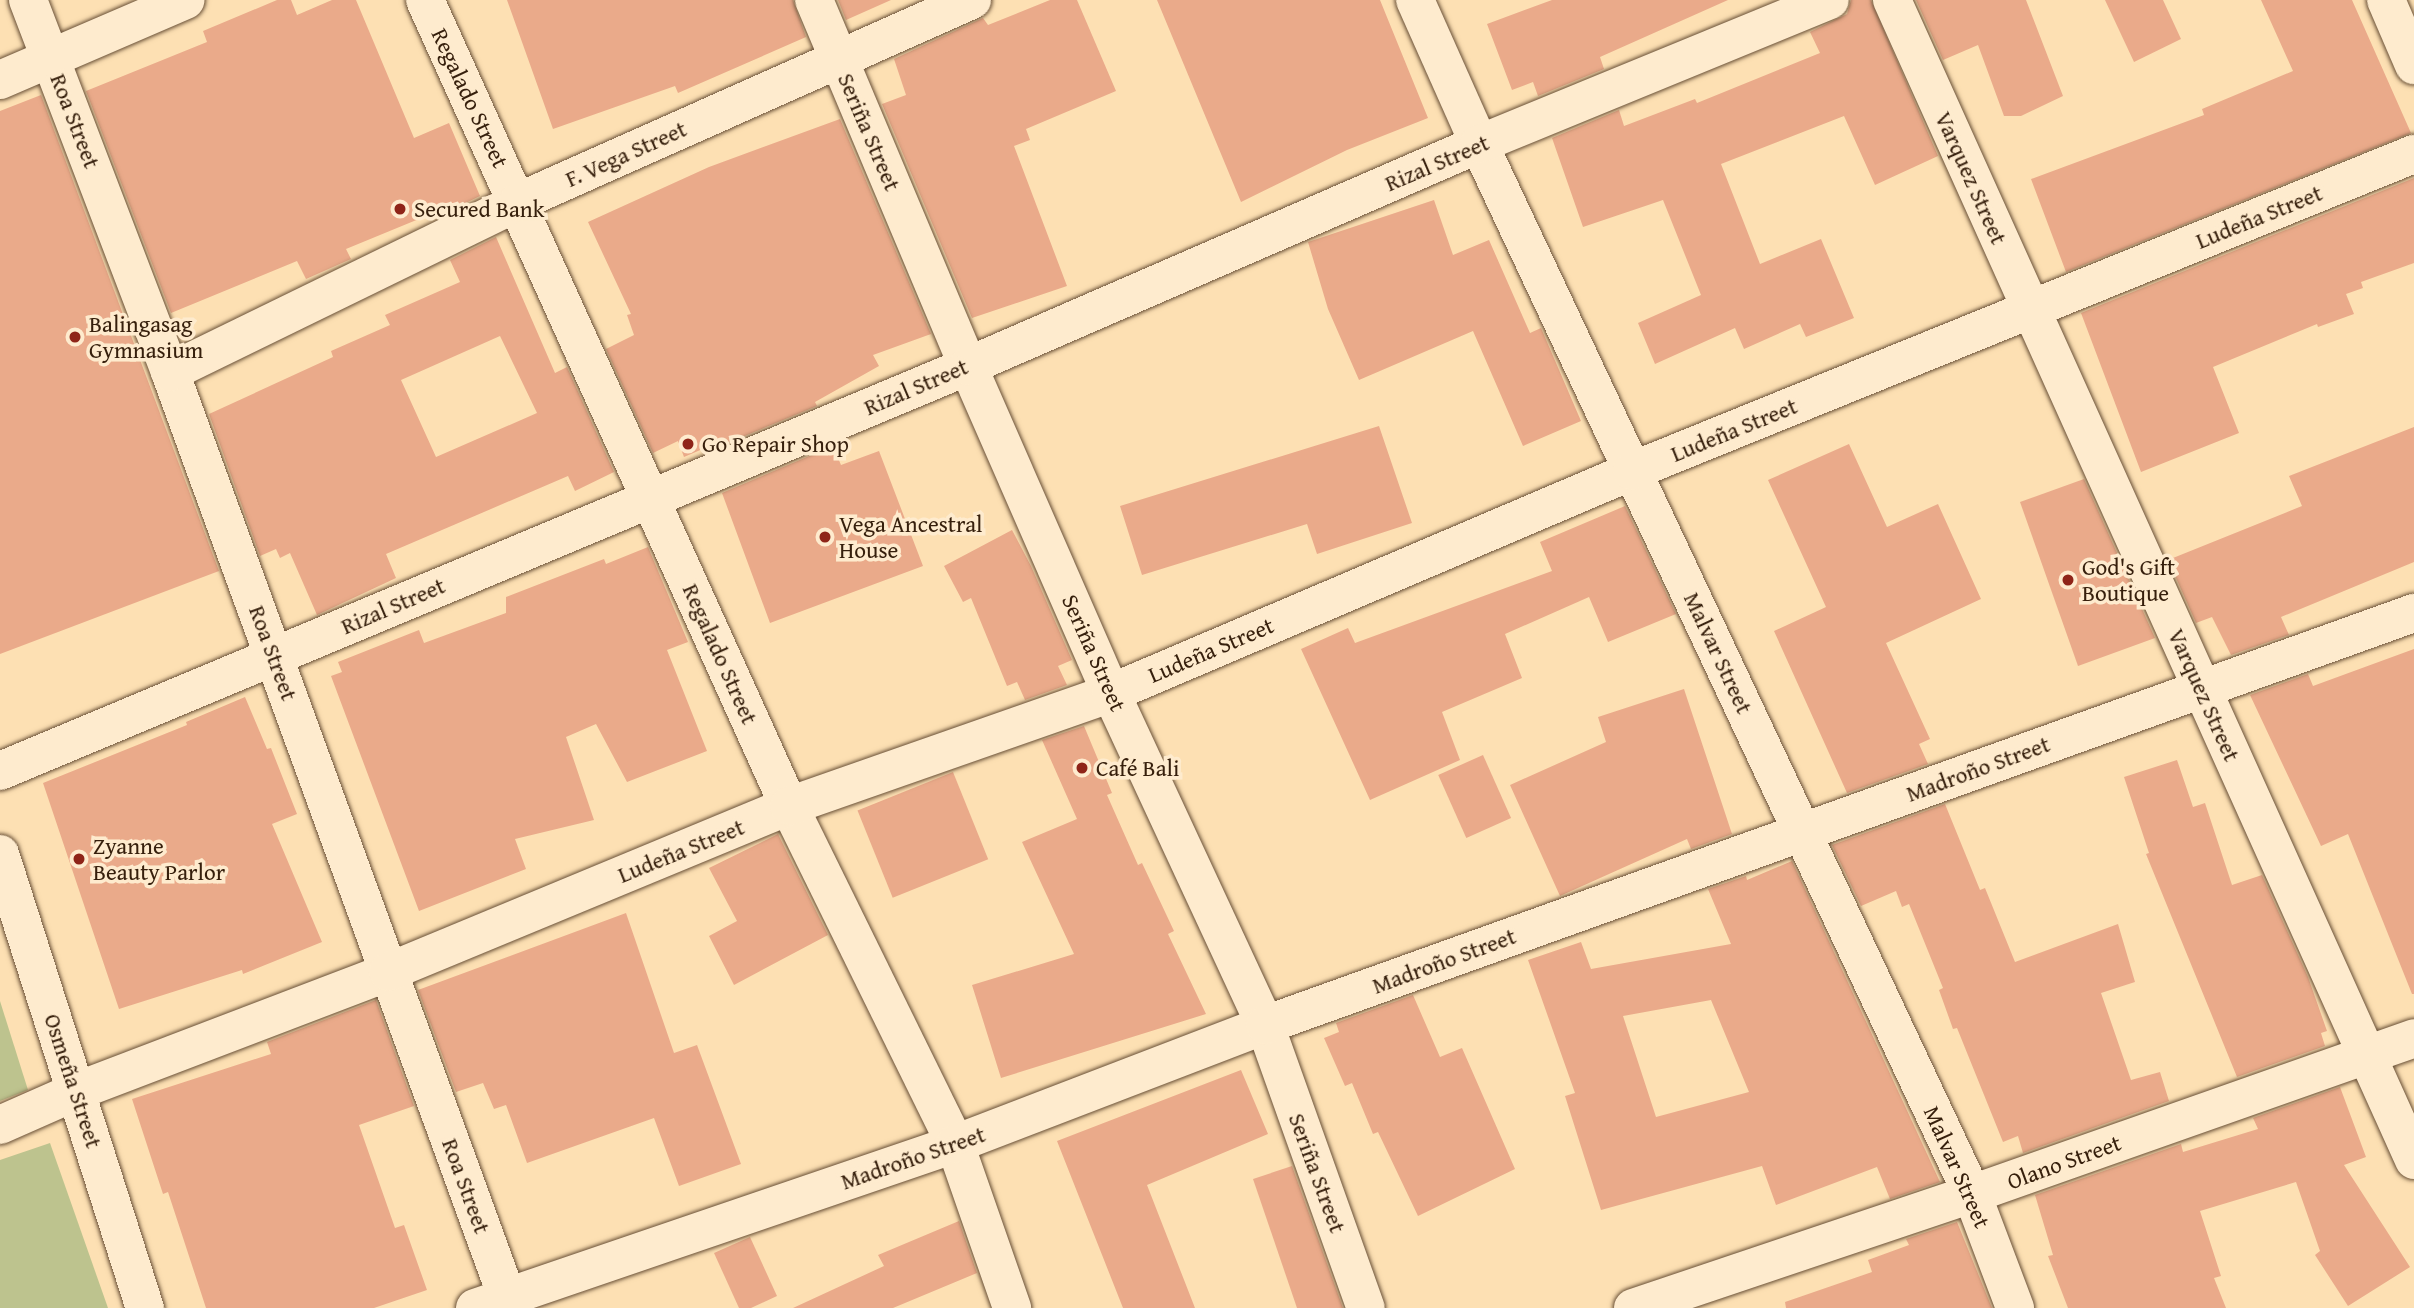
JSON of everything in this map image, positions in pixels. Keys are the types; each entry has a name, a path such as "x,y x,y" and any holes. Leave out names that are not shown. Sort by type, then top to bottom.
{"street":[{"name":"Roa Street","path":"28,0 275,656 388,972 498,1304"},
{"path":"0,80 186,0"},
{"name":"Regalado Street","path":"425,0 789,806 955,1144 1012,1308"},
{"name":"Seriña Street","path":"814,0 968,366 1111,693 1265,1025 1366,1308"},
{"name":"F. Vega Street","path":"170,372 518,202 972,0"},
{"name":"Malvar Street","path":"1415,0 1479,144 1972,1195 2015,1308"},
{"name":"Rizal Street","path":"0,771 968,366 1479,144 1830,0"},
{"name":"Varquez Street","path":"1892,0 2414,1160"},
{"path":"2386,0 2414,65"},
{"name":"Ludeña Street","path":"0,1125 77,1091 388,972 789,806 1111,693 1632,471 2414,154"},
{"name":"Madroño Street","path":"498,1304 955,1144 1265,1025 2414,613"},
{"name":"Osmeña Street","path":"0,854 145,1308"},
{"name":"Olano Street","path":"1633,1308 1972,1195 2414,1038"}],"green space":[{"path":"0,1001 28,1090 0,1101"},
{"path":"50,1143 108,1308 0,1308 0,1160"}],"building":[{"path":"277,0 291,0 297,15 332,0 356,0 414,138 449,123 480,196 433,219 431,214 346,249 351,259 306,279 297,261 171,313 86,91 207,42 203,31"},
{"path":"507,0 793,0 806,37 678,93 675,86 553,129"},
{"path":"838,0 891,0 846,20"},
{"path":"1050,0 1077,0 1116,91 1026,129 1030,140 1014,146 1067,286 972,318 882,104 906,95 894,59 983,18 988,25"},
{"path":"1157,0 1380,0 1428,118 1347,150 1241,202"},
{"path":"1552,0 1728,0 1600,57 1604,69 1538,96 1533,82 1512,90 1487,24"},
{"path":"1851,0 1871,0 1938,156 1875,185 1844,116 1721,164 1760,264 1821,239 1854,318 1806,337 1800,324 1744,349 1735,328 1655,364 1638,323 1701,295 1663,200 1583,227 1552,138 1619,110 1624,126 1695,99 1697,103 1820,53 1810,32 1847,14"},
{"path":"1916,0 2026,0 2063,96 2021,116 2004,116 1978,45 1943,60"},
{"path":"2105,0 2163,0 2181,39 2134,62"},
{"path":"2261,0 2352,0 2411,133 2066,272 2031,179 2204,115 2202,109 2293,71"},
{"name":"Balingasag Gymnasium","path":"41,95 219,571 0,654 0,111"},
{"path":"840,119 931,334 873,355 879,366 815,402 817,406 706,452 705,448 684,457 678,441 653,453 606,349 634,335 627,315 631,314 588,222 709,167"},
{"path":"2414,178 2414,263 2361,282 2363,288 2346,294 2354,314 2318,327 2317,324 2213,367 2239,433 2141,472 2081,313"},
{"path":"1434,200 1453,255 1489,240 1530,333 1541,328 1581,421 1523,446 1473,331 1359,380 1328,309 1308,242"},
{"path":"496,237 555,373 567,367 614,472 575,491 568,476 386,554 396,578 317,615 290,553 280,558 276,549 260,556 209,414 333,357 331,351 390,325 385,315 460,282 450,260","holes":["500,336 537,413 436,457 401,380"]},
{"path":"1379,426 1412,523 1317,554 1307,524 1142,575 1120,506"},
{"path":"2414,427 2414,562 2281,617 2289,635 2231,655 2212,617 2196,623 2168,560 2302,506 2289,476"},
{"path":"1849,444 1887,527 1938,504 1981,599 1886,643 1930,739 1919,744 1928,764 1847,793 1774,631 1826,607 1768,480"},
{"name":"Vega Ancestral House","path":"833,446 841,465 879,451 923,566 770,623 722,493"},
{"path":"2084,479 2155,638 2078,666 2020,502"},
{"path":"1625,506 1676,614 1608,642 1589,597 1505,634 1522,678 1442,712 1460,760 1370,800 1301,649 1348,628 1355,643 1552,571 1540,542"},
{"path":"1012,530 1031,566 1072,660 1058,666 1067,685 1025,700 1017,682 1007,686 971,598 963,602 944,566"},
{"path":"648,547 688,642 667,650 707,751 627,782 596,724 566,737 594,820 515,839 526,869 419,911 331,676 342,672 338,662 419,630 424,643 506,613 506,597 604,559 606,564"},
{"path":"2414,649 2412,994 2348,834 2321,846 2250,695 2308,674 2313,686"},
{"path":"1684,689 1732,834 1691,849 1687,839 1560,896 1510,785 1606,742 1598,717"},
{"path":"245,697 267,749 271,748 297,814 272,824 322,942 243,974 242,970 119,1009 43,783 187,725 186,722"},
{"path":"1084,726 1112,793 1107,795 1138,865 1142,863 1174,931 1168,934 1206,1014 1001,1078 972,985 1074,954 1022,842 1077,819 1042,740"},
{"path":"1483,755 1511,818 1466,838 1438,775"},
{"path":"2177,760 2193,807 2205,803 2232,885 2262,875 2308,977 2327,1031 2321,1033 2325,1046 2237,1077 2146,854 2149,853 2124,777"},
{"path":"953,772 988,859 893,898 858,811"},
{"path":"1945,804 1980,890 1985,888 2015,962 2118,924 2135,982 2101,993 2131,1080 2160,1072 2169,1101 2023,1153 2018,1136 2003,1142 1957,1028 1953,1029 1939,990 1943,988 1909,904 1902,907 1896,891 1861,906 1832,845"},
{"path":"778,834 828,935 734,985 709,936 737,921 709,868"},
{"path":"1792,861 1940,1182 1890,1199 1877,1167 1776,1205 1762,1166 1601,1210 1565,1096 1575,1093 1528,960 1581,942 1591,969 1731,944 1708,889 1746,876 1747,880","holes":["1711,1000 1749,1092 1656,1117 1623,1016"]},
{"path":"626,913 674,1053 697,1045 741,1164 679,1186 654,1118 527,1163 506,1105 494,1109 483,1083 456,1092 418,990"},
{"path":"1413,995 1440,1057 1462,1048 1515,1169 1418,1216 1378,1132 1373,1134 1352,1083 1345,1086 1324,1038 1339,1032 1336,1023"},
{"path":"376,1000 414,1106 359,1125 395,1228 404,1225 427,1290 374,1308 206,1308 168,1192 163,1194 132,1099 271,1054 267,1042"},
{"path":"1241,1070 1268,1134 1147,1185 1195,1308 1123,1308 1057,1141"},
{"path":"2340,1087 2366,1157 2344,1165 2410,1267 2348,1306 2315,1255 2320,1251 2296,1182 2200,1211 2221,1276 2214,1278 2226,1308 2068,1308 2048,1256 2053,1255 2035,1195 2181,1144 2183,1152 2258,1129 2253,1118"},
{"path":"1292,1166 1343,1308 1297,1308 1253,1179"},
{"path":"959,1221 977,1273 893,1308 793,1308 884,1266 878,1255"},
{"path":"1957,1222 1992,1308 1786,1308 1785,1302 1872,1272 1868,1260 1909,1245 1906,1239"},
{"path":"750,1237 777,1296 751,1308 739,1308 714,1253"}],"place":[{"name":"Secured Bank","path":"400,209"},
{"name":"Balingasag Gymnasium","path":"75,337"},
{"name":"Go Repair Shop","path":"688,444"},
{"name":"Vega Ancestral House","path":"825,537"},
{"name":"God's Gift Boutique","path":"2068,580"},
{"name":"Café Bali","path":"1082,768"},
{"name":"Zyanne Beauty Parlor","path":"79,859"}]}
